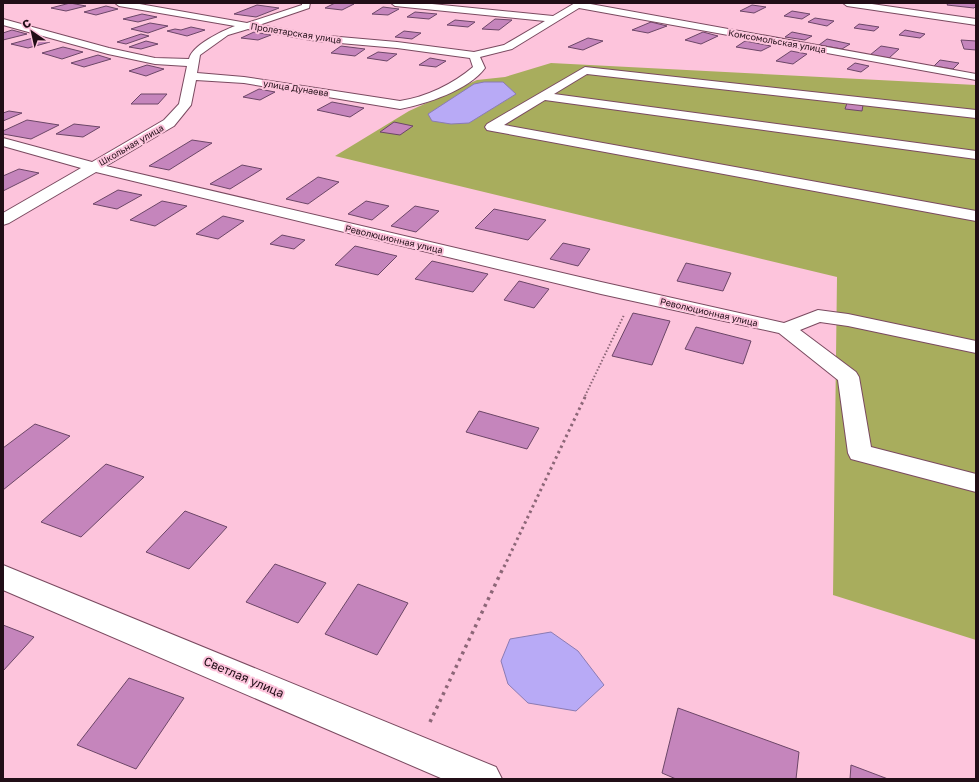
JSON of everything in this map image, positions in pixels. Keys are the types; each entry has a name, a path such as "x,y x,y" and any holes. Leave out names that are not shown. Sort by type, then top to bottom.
{"street":[{"name":"Пролетарская улица","path":"119,3 317,38 397,45 474,55"},
{"name":"Школьная улица","path":"3,220 169,123 184,106 195,54 225,34 306,6 306,3"},
{"path":"395,3 554,19"},
{"path":"848,3 884,6 976,22"},
{"path":"474,55 508,47 580,4"},
{"name":"Комсомольская улица","path":"580,4 976,77"},
{"path":"3,22 108,52 155,61 193,63"},
{"name":"улица Дунаева","path":"191,76 244,80 400,105 417,102 462,82 479,68 474,55"},
{"path":"976,114 585,70 492,127 976,216"},
{"path":"542,96 976,155"},
{"name":"Революционная улица","path":"3,142 93,167 634,295 786,329"},
{"path":"786,329 818,316 848,320 976,347"},
{"path":"786,329 848,377 860,453 976,483"},
{"name":"Светлая улица","path":"3,577 484,779"}],"path":[{"path":"417,750 634,295"}],"green space":[{"path":"551,63 976,85 976,640 833,595 837,277 335,156 409,111 477,80 505,77"}],"shaded area":[{"path":"484,82 503,82 516,94 469,123 451,124 432,121 428,114 474,84"},
{"path":"551,632 578,651 604,685 576,711 528,703 508,684 501,661 510,639"}],"building":[{"path":"70,3 86,6 66,11 51,8"},
{"path":"335,3 354,4 342,10 325,8"},
{"path":"948,3 976,3 976,6 974,8 947,5"},
{"path":"257,5 279,8 256,17 234,14"},
{"path":"752,5 766,7 754,13 740,11"},
{"path":"106,6 118,9 96,15 84,12"},
{"path":"383,7 399,9 388,15 372,14"},
{"path":"792,11 810,14 802,19 784,16"},
{"path":"415,12 437,14 429,19 407,17"},
{"path":"142,14 157,17 138,22 123,19"},
{"path":"815,18 834,21 827,26 808,22"},
{"path":"495,19 512,20 499,30 482,29"},
{"path":"455,20 475,22 468,27 447,25"},
{"path":"651,22 667,26 648,33 632,30"},
{"path":"150,23 168,26 148,33 131,29"},
{"path":"859,24 879,27 874,31 854,28"},
{"path":"191,27 205,30 187,36 167,31 175,29 181,30"},
{"path":"12,30 27,34 3,40 3,33"},
{"path":"905,30 925,34 920,38 899,35"},
{"path":"404,31 421,33 412,39 395,37"},
{"path":"254,32 271,35 258,40 241,38"},
{"path":"703,32 718,36 701,44 685,40"},
{"path":"792,32 812,36 805,40 785,37"},
{"path":"141,34 149,36 126,44 117,42"},
{"path":"33,38 50,42 28,48 11,44"},
{"path":"588,38 603,41 583,50 568,47"},
{"path":"827,39 850,44 842,49 819,45"},
{"path":"961,40 976,41 976,50 964,49"},
{"path":"146,41 158,44 141,49 129,47"},
{"path":"745,41 771,46 761,51 736,47"},
{"path":"341,46 365,49 355,56 331,53"},
{"path":"881,46 899,49 889,58 870,55"},
{"path":"63,47 83,52 62,59 42,53"},
{"path":"791,51 807,54 793,64 776,61"},
{"path":"378,52 397,54 387,61 367,58"},
{"path":"98,55 111,59 84,67 71,63"},
{"path":"430,58 446,61 436,67 419,65"},
{"path":"940,60 959,63 953,69 934,66"},
{"path":"855,63 869,66 861,72 847,69"},
{"path":"147,65 164,69 146,76 129,71"},
{"path":"259,89 275,92 260,100 243,97"},
{"path":"141,94 167,94 158,104 131,104"},
{"path":"332,102 364,108 350,117 317,110"},
{"path":"847,103 863,105 862,111 845,109"},
{"path":"9,111 22,113 3,121 3,113"},
{"path":"27,120 59,125 31,139 3,134 3,131"},
{"path":"394,122 413,126 400,135 380,132"},
{"path":"74,124 100,127 83,137 56,134"},
{"path":"192,140 212,143 169,170 149,166"},
{"path":"242,165 262,169 230,189 210,184"},
{"path":"19,169 39,173 3,191 3,176"},
{"path":"318,177 339,182 308,204 286,199"},
{"path":"118,190 142,195 117,209 93,204"},
{"path":"162,201 187,206 155,226 130,220"},
{"path":"366,201 389,206 372,220 348,214"},
{"path":"415,206 439,211 416,232 391,226"},
{"path":"494,209 546,220 528,240 475,228"},
{"path":"223,216 244,221 218,239 196,234"},
{"path":"282,235 305,240 294,249 270,244"},
{"path":"563,243 590,249 578,266 550,259"},
{"path":"355,246 397,256 378,275 335,265"},
{"path":"432,261 488,274 473,292 415,279"},
{"path":"686,263 731,273 723,291 677,281"},
{"path":"519,281 549,289 534,308 504,300"},
{"path":"633,313 670,321 652,365 612,356"},
{"path":"696,327 751,341 743,364 685,349"},
{"path":"479,411 539,428 527,449 466,432"},
{"path":"35,424 70,436 3,490 3,448"},
{"path":"106,464 144,477 81,537 41,522"},
{"path":"185,511 227,527 189,569 146,552"},
{"path":"275,564 326,583 298,623 246,602"},
{"path":"358,584 408,603 377,655 325,634"},
{"path":"3,625 34,637 3,671"},
{"path":"129,678 184,698 136,769 77,745"},
{"path":"678,708 799,752 796,779 676,779 662,773"},
{"path":"851,765 888,779 850,779"}]}
